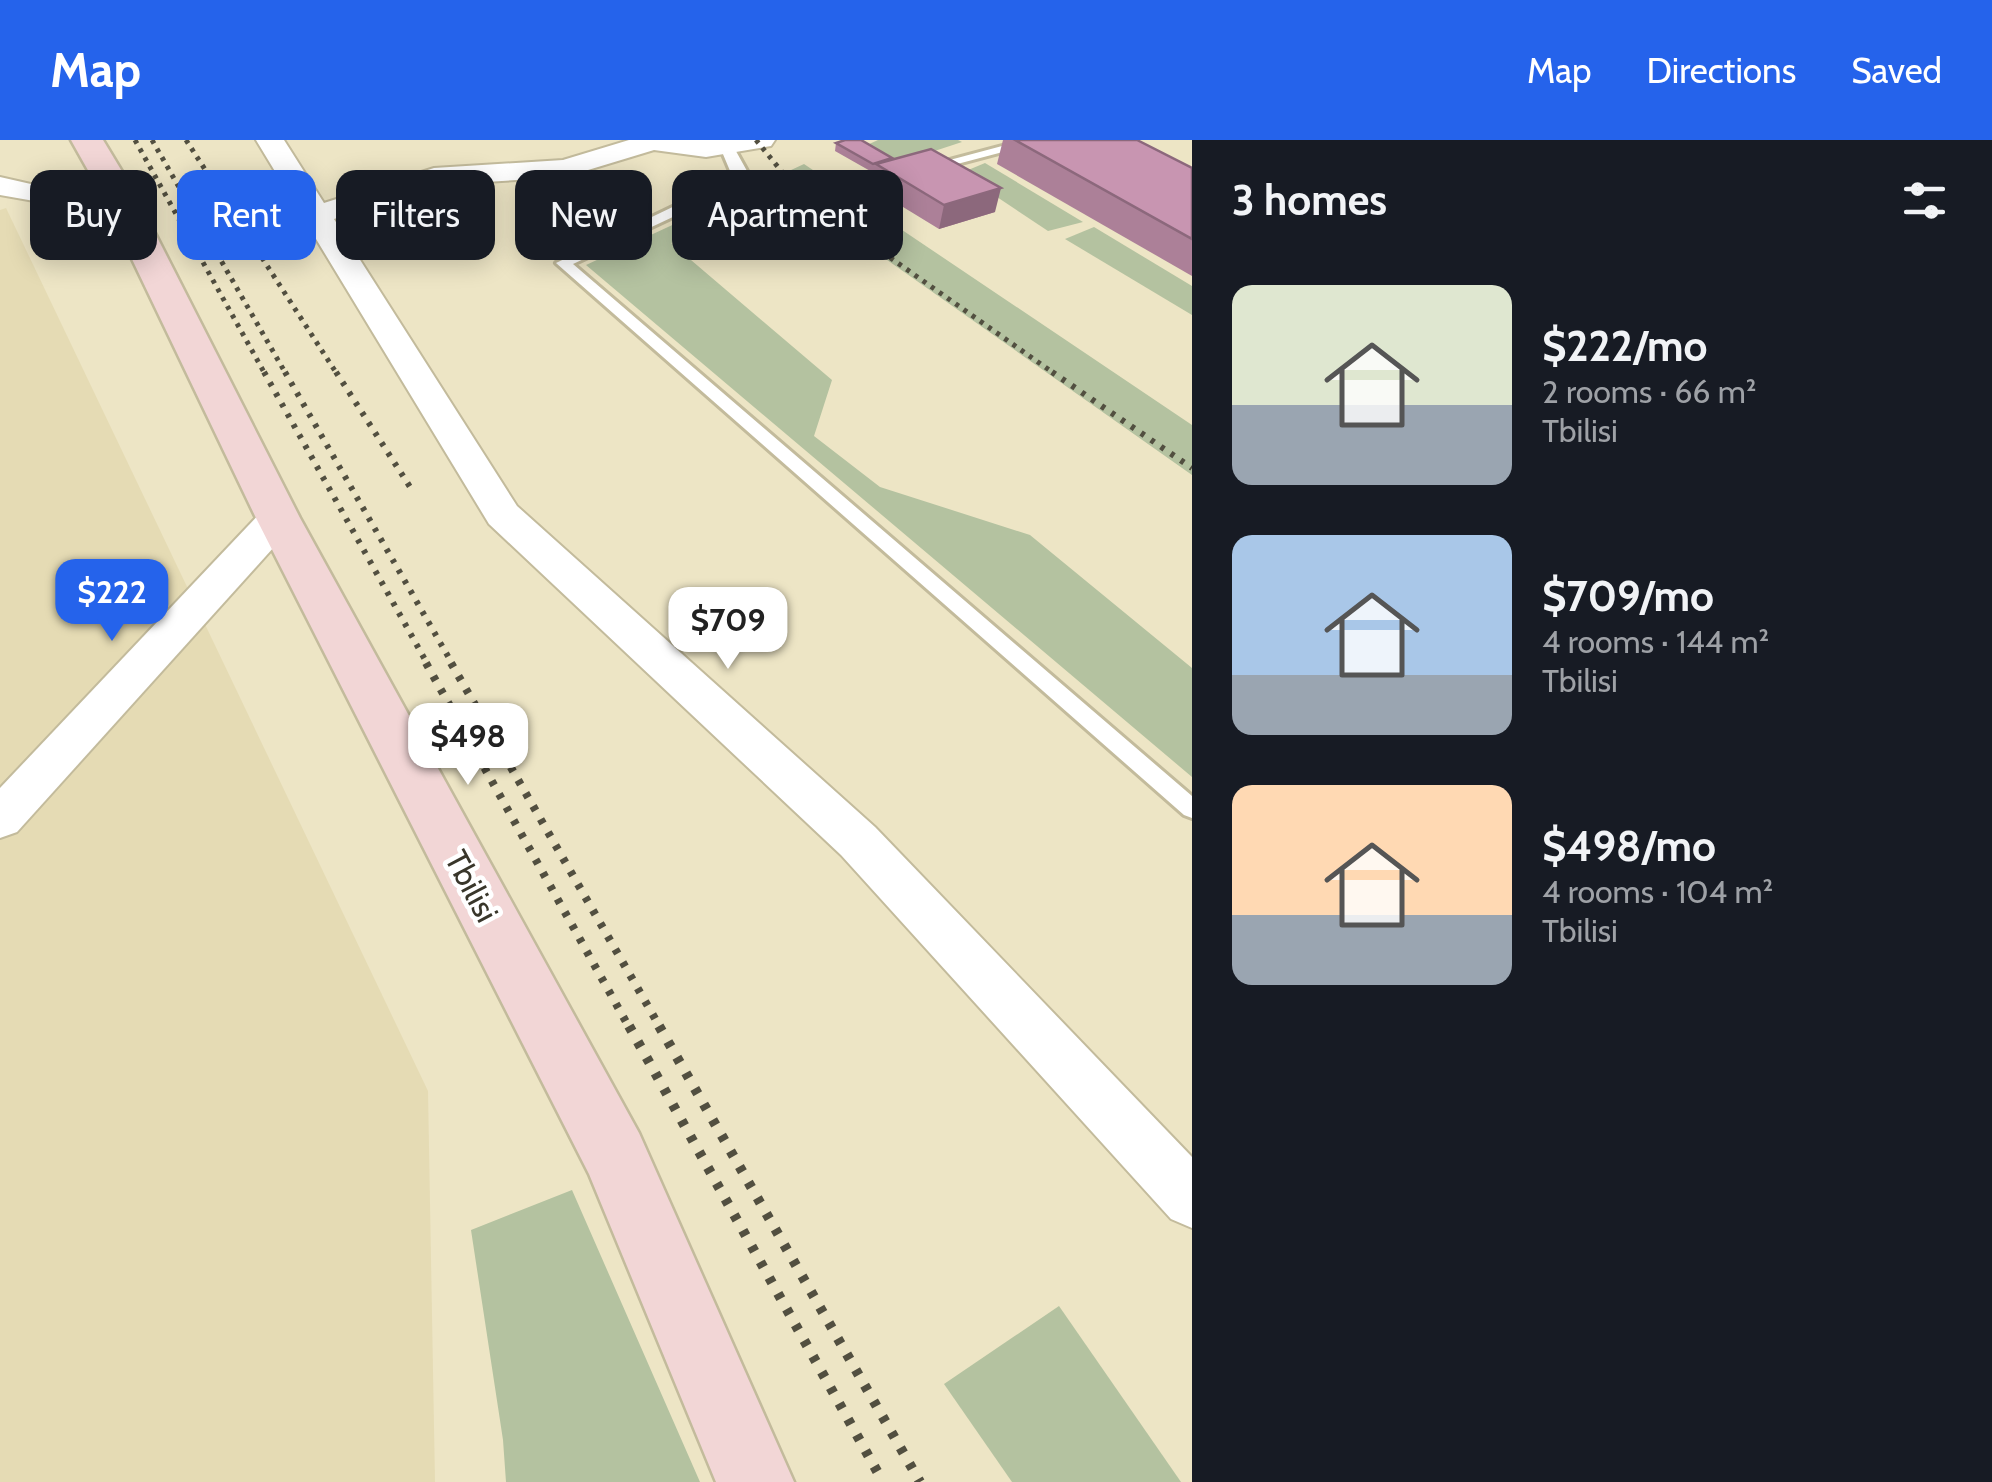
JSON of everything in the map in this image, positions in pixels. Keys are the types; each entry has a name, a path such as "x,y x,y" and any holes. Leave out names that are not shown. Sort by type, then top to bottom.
{"main road":[{"name":"Tbilisi","path":"87,140 104,170"},
{"name":"Tbilisi","path":"151,260 278,518 614,1156 755,1482"}],"street":[{"path":"270,140 503,515 858,841 1192,1199"},
{"path":"317,215 434,177 566,168 653,141 686,148 727,147 761,140"},
{"path":"0,186 30,197"},
{"path":"0,819 278,518"}],"lane":[{"path":"908,172 1041,140"},
{"path":"727,147 740,171 740,180 562,263 1192,809"}],"shaded area":[{"path":"6,208 428,1091 435,1482 0,1482 0,210"}],"green space":[{"path":"878,140 962,142 898,163 867,145"},
{"path":"985,163 1083,222 1048,231 961,173"},
{"path":"804,164 813,170 791,170"},
{"path":"672,225 672,260 691,260 832,380 814,436 880,487 1030,535 1192,668 1192,777 586,265 597,260 652,260 652,234"},
{"path":"1094,227 1192,286 1192,315 1065,239"},
{"path":"903,231 1192,425 1192,475 887,260 903,260"},
{"path":"572,1190 700,1482 506,1482 471,1230"},
{"path":"1059,1306 1181,1482 1012,1482 944,1384"}],"building":[{"path":"861,140 892,158 873,164 836,143"},
{"path":"1015,140 1137,140 1192,168 1192,239"},
{"path":"931,149 1001,188 944,205 903,180 903,170 886,170 876,164"}],"railway":[{"path":"135,140 265,374"},
{"path":"152,140 286,374"},
{"path":"186,140 337,374"},
{"path":"756,140 800,194 1055,374"},
{"path":"264,372 428,665"},
{"path":"285,372 453,665"},
{"path":"336,372 412,490"},
{"path":"1052,372 1192,468"},
{"path":"426,663 630,1029"},
{"path":"451,663 661,1029"},
{"path":"629,1026 883,1482"},
{"path":"659,1026 920,1482"}]}
